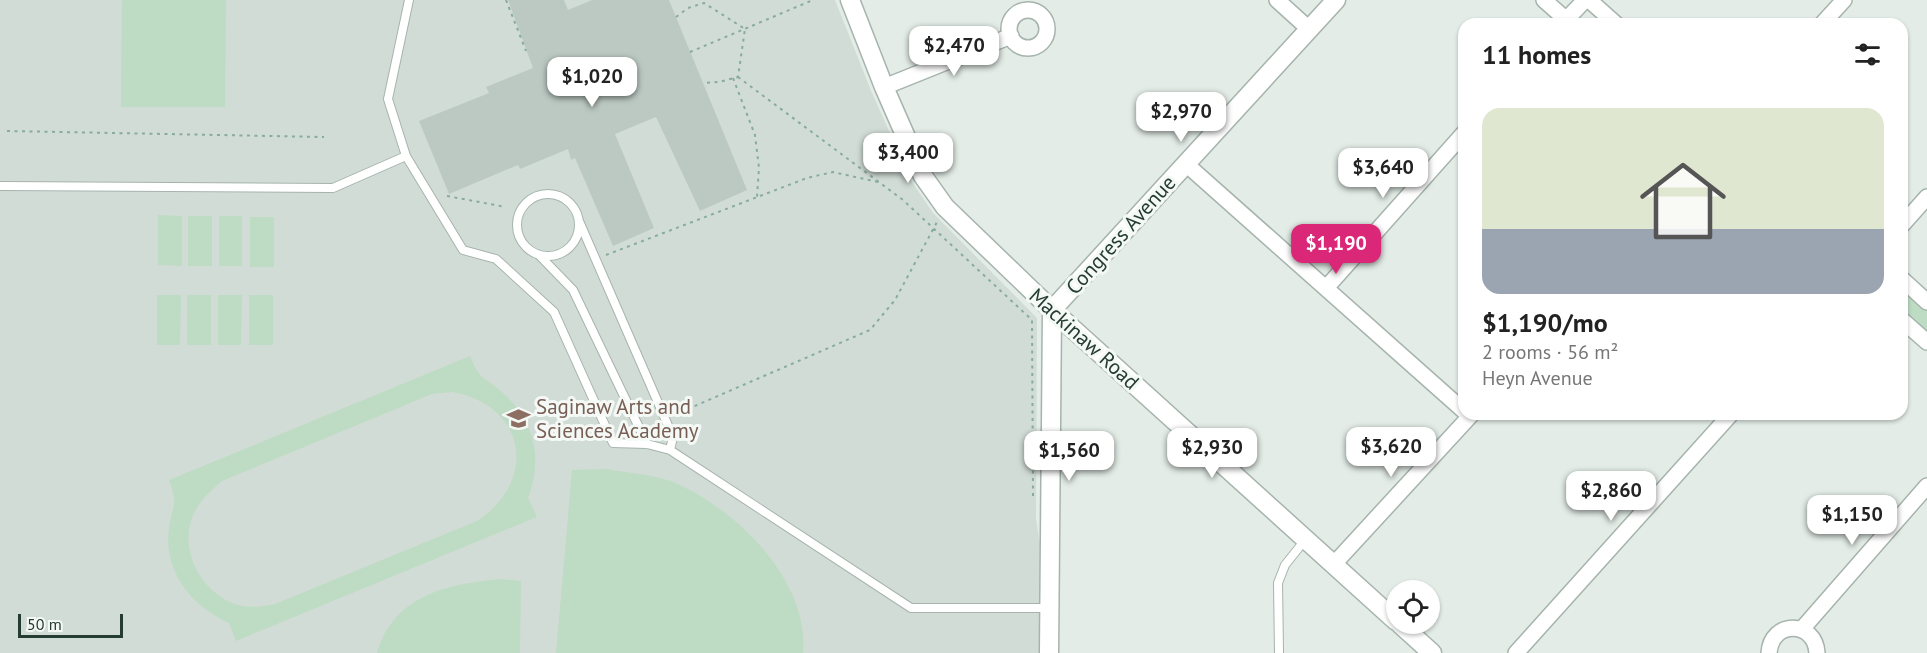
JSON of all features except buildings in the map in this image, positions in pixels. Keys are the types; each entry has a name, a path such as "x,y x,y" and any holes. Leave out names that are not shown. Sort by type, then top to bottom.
{"street":[{"name":"Mackinaw Road","path":"850,0 884,87 923,176 945,207 1052,310 1386,611"},
{"path":"1276,0 1310,29"},
{"name":"Congress Avenue","path":"1052,310 1336,0"},
{"path":"1544,0 1562,18"},
{"path":"1569,18 1585,0"},
{"path":"1589,0 1609,18"},
{"path":"1828,18 1844,0"},
{"path":"884,87 1011,36"},
{"path":"1326,288 1458,140"},
{"path":"1186,164 1458,405"},
{"path":"1908,218 1927,197"},
{"path":"1908,285 1927,302"},
{"path":"1049,653 1052,310"},
{"path":"1908,325 1927,342"},
{"path":"1334,564 1463,420"},
{"path":"1516,653 1726,420"},
{"path":"1802,628 1927,486"},
{"path":"1769,653 1773,638 1786,628 1802,628 1814,639 1817,653"},
{"name":"Mackinaw Road","path":"1411,634 1432,653"}],"lane":[{"path":"409,0 388,99 406,156 463,250 496,258 554,312 613,443 646,444 670,450 911,608 1050,608"},
{"path":"0,186 333,188 406,156"},
{"path":"646,444 573,290 539,255 521,242 516,222 525,202 534,196 554,194 571,203 673,437 670,450"},
{"path":"539,255 560,254 568,249 578,232 579,222"},
{"path":"1279,653 1280,576 1285,565 1306,539"}],"path":[{"path":"506,0 526,51"},
{"path":"697,0 699,4"},
{"path":"690,52 813,0"},
{"path":"676,18 681,12 705,1 745,29"},
{"path":"738,77 745,29"},
{"path":"703,83 738,77 880,183 934,229 1032,320 1033,505"},
{"path":"733,78 755,135 759,168 757,197"},
{"path":"7,131 324,137"},
{"path":"606,255 807,178 833,172 880,183"},
{"path":"447,196 506,207"},
{"path":"671,416 870,330 895,300 945,207"}],"shaded area":[{"name":"Saginaw Arts and Sciences Academy","path":"0,0 835,0 872,93 912,182 933,213 1037,318 1036,519 1050,608 1049,653 0,653"}],"green space":[{"path":"122,0 226,0 225,107 121,107"},
{"path":"158,215 182,216 182,266 158,265"},
{"path":"188,216 212,216 212,266 188,266"},
{"path":"219,216 242,216 242,266 219,266"},
{"path":"250,217 274,217 274,267 250,267"},
{"path":"1908,294 1927,311 1927,333 1908,316"},
{"path":"157,295 181,295 180,345 157,345"},
{"path":"187,295 211,295 211,345 187,345"},
{"path":"218,295 242,295 241,345 218,345"},
{"path":"249,295 273,295 273,345 249,345"},
{"path":"470,356 480,375 514,404 529,429 535,455 535,470 528,498 537,517 236,641 229,623 203,607 192,597 176,573 168,544 174,505 169,480","holes":["452,392 477,400 496,412 509,428 516,446 516,466 510,485 497,504 477,521 275,604 251,607 230,602 218,595 199,574 189,548 191,521 200,504 222,481 432,394"]},
{"path":"607,469 670,481 719,508 742,527 781,573 794,599 802,626 803,653 556,653 572,470"},
{"path":"501,579 521,581 520,653 377,653 385,633 409,605 443,589"}],"place":[{"name":"Saginaw Arts and Sciences Academy","path":"518,419"}]}
